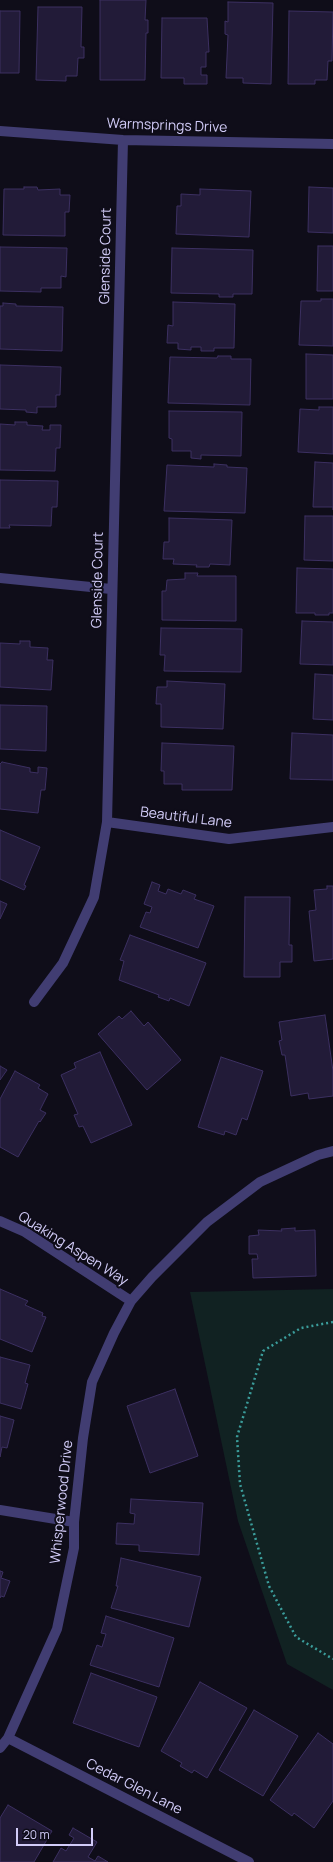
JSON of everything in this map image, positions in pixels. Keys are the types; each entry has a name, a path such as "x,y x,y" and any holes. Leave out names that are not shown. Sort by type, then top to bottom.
{"street":[{"name":"Warmsprings Drive","path":"0,131 123,140 333,144"},
{"name":"Glenside Court","path":"34,1002 62,963 94,897 107,822 111,589 123,140"},
{"path":"0,578 111,589"},
{"name":"Beautiful Lane","path":"107,822 229,839 333,827"},
{"name":"Whisperwood Drive","path":"0,1748 8,1738 56,1629 74,1548 74,1522 83,1438 92,1382 114,1333 131,1301 152,1277 207,1222 260,1182 318,1155 333,1151"},
{"name":"Quaking Aspen Way","path":"0,1221 25,1232 131,1301"},
{"path":"0,1510 74,1522"},
{"name":"Cedar Glen Lane","path":"8,1738 249,1862"}],"path":[{"path":"333,1322 301,1328 263,1351 237,1437 240,1484 269,1586 296,1637 333,1659"}],"shaded area":[{"path":"333,1289 333,1690 287,1664 238,1521 190,1292"}],"building":[{"path":"100,0 146,0 145,20 148,20 148,33 146,33 145,80 100,80"},
{"path":"228,2 273,3 271,84 243,83 243,78 226,78 228,35 225,34 225,21 228,22"},
{"path":"38,7 82,7 81,47 84,47 84,58 78,58 77,76 66,76 66,81 36,80"},
{"path":"0,11 20,11 19,73 0,73"},
{"path":"289,11 333,12 332,61 328,61 327,80 315,80 315,84 288,84"},
{"path":"162,18 207,18 209,52 206,52 206,67 201,67 201,75 207,75 207,84 184,84 184,78 161,78"},
{"path":"24,187 37,187 38,190 60,189 60,195 70,195 69,212 65,212 65,236 3,235 4,189 24,189"},
{"path":"309,187 333,188 333,233 308,232"},
{"path":"200,189 251,191 249,237 176,234 177,206 181,206 181,194 200,195"},
{"path":"318,246 333,246 333,291 317,291"},
{"path":"0,247 67,248 66,277 61,276 61,288 41,288 41,292 0,291"},
{"path":"172,248 253,250 252,294 233,294 233,297 219,297 219,294 171,293"},
{"path":"321,299 333,299 333,346 299,345 301,301 321,301"},
{"path":"173,302 235,304 234,348 214,348 214,351 201,351 201,347 191,347 191,350 178,349 178,343 167,343 168,325 173,326"},
{"path":"3,303 16,304 16,306 63,307 62,351 0,349 0,306 3,306"},
{"path":"306,354 333,355 333,399 306,399"},
{"path":"218,356 231,356 231,359 251,359 250,405 168,403 170,357 217,358"},
{"path":"0,365 61,367 60,395 56,395 56,407 37,407 37,413 26,412 26,410 0,409"},
{"path":"319,407 333,407 333,454 298,452 300,409 319,410"},
{"path":"169,411 242,412 241,456 201,455 201,459 191,458 191,451 172,451 172,439 169,438"},
{"path":"15,422 27,422 27,425 43,426 42,430 50,430 50,425 61,425 60,448 56,448 55,471 0,470 0,424 15,425"},
{"path":"315,462 333,463 333,507 313,507"},
{"path":"214,464 227,465 227,467 247,468 245,513 164,511 167,465 214,467"},
{"path":"0,480 58,481 57,507 52,507 51,526 9,525 10,528 0,528"},
{"path":"305,516 333,516 333,561 304,560"},
{"path":"169,518 232,520 230,565 210,564 209,567 196,567 197,565 173,564 174,559 163,559 164,542 169,542"},
{"path":"297,568 333,569 333,613 329,613 329,615 315,615 315,613 296,613"},
{"path":"185,573 198,573 197,576 236,576 236,621 162,620 162,591 166,591 167,580 185,579"},
{"path":"302,621 333,622 333,665 300,664"},
{"path":"161,628 242,629 241,672 164,671 165,655 160,655"},
{"path":"20,641 30,641 30,647 48,648 47,660 53,660 51,690 0,687 0,643 20,644"},
{"path":"315,674 333,675 333,720 313,719"},
{"path":"167,681 225,684 223,729 161,727 161,704 156,704 157,687 167,687"},
{"path":"0,705 47,706 46,751 0,749"},
{"path":"292,733 333,735 333,780 290,779"},
{"path":"162,743 234,746 232,790 182,790 182,784 164,784 164,771 161,771"},
{"path":"2,762 30,768 30,772 38,773 38,767 47,768 45,790 41,790 38,813 0,809 0,764"},
{"path":"0,830 40,847 24,885 26,886 24,890 0,879"},
{"path":"152,882 160,885 158,891 166,894 168,889 181,894 183,890 196,895 194,899 214,906 198,948 140,927 146,912 150,913 152,907 144,904"},
{"path":"327,886 333,886 333,959 314,961 309,911 316,910 314,890 327,889"},
{"path":"245,897 290,897 289,945 292,945 292,962 280,962 280,977 244,977"},
{"path":"0,901 7,904 0,919"},
{"path":"130,935 206,963 189,1006 170,998 169,1001 158,997 159,995 119,980 124,961 120,960"},
{"path":"131,1011 144,1026 148,1022 181,1060 147,1090 98,1034 119,1016 122,1019"},
{"path":"325,1015 333,1071 333,1096 309,1099 308,1093 291,1096 285,1055 282,1055 279,1041 282,1040 279,1022"},
{"path":"100,1052 132,1125 91,1143 83,1126 79,1127 74,1115 78,1114 61,1075 76,1068 74,1063"},
{"path":"221,1057 263,1071 247,1120 242,1118 236,1135 225,1131 224,1135 198,1127"},
{"path":"0,1066 7,1070 0,1080"},
{"path":"15,1071 40,1085 38,1088 48,1094 40,1110 46,1113 40,1122 39,1121 18,1157 0,1147 0,1099"},
{"path":"295,1228 295,1231 315,1230 316,1276 253,1278 252,1259 258,1259 257,1254 249,1254 249,1236 259,1235 258,1230 282,1231 281,1229"},
{"path":"0,1289 28,1301 25,1305 43,1313 42,1316 46,1317 32,1352 0,1339"},
{"path":"0,1357 30,1365 25,1383 28,1384 21,1409 0,1403"},
{"path":"175,1389 198,1456 150,1473 127,1406"},
{"path":"0,1416 14,1420 7,1448 2,1447 0,1457"},
{"path":"131,1499 203,1503 199,1555 139,1551 139,1545 116,1544 117,1523 134,1524 135,1514 130,1513"},
{"path":"121,1558 201,1577 189,1627 111,1608 118,1586 116,1586"},
{"path":"0,1571 3,1572 1,1578 10,1581 4,1597 1,1596 0,1598"},
{"path":"106,1616 174,1638 159,1687 90,1665 97,1645 102,1647 106,1634 101,1633"},
{"path":"91,1673 157,1697 139,1747 73,1723"},
{"path":"200,1682 247,1708 207,1778 194,1770 192,1773 180,1766 182,1763 161,1751"},
{"path":"254,1710 298,1736 263,1796 219,1770"},
{"path":"318,1733 333,1744 333,1801 314,1828 294,1813 292,1816 270,1800"},
{"path":"8,1805 52,1831 34,1862 0,1862 0,1818"},
{"path":"73,1828 97,1842 88,1857 95,1861 98,1856 108,1862 53,1862 61,1848 66,1851 74,1838 69,1835"}]}
